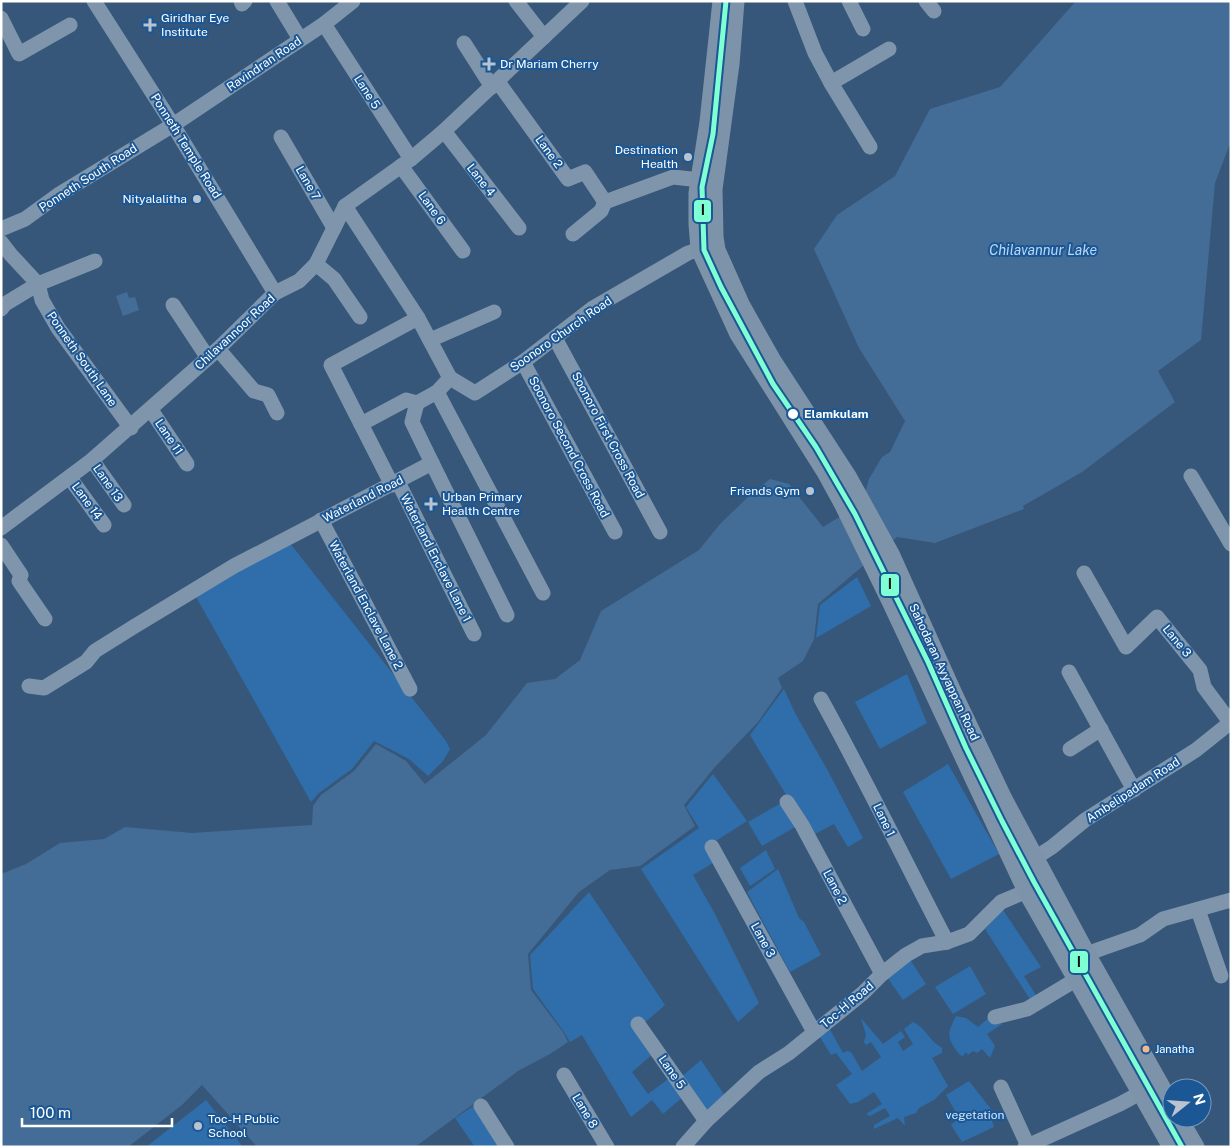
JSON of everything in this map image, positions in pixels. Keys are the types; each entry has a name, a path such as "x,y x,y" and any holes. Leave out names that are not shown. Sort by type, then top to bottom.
{"main road":[{"name":"Sahodaran Ayyappan Road","path":"722,1 709,122 698,193 700,250 739,334 826,472 853,504 890,554 953,694 1026,891 1172,1147"},
{"name":"Sahodaran Ayyappan Road","path":"735,1 730,64 713,189 716,250 741,306 853,504 868,555 991,793 1035,858 1086,954 1162,1089"},
{"path":"1184,1128 1195,1147"}],"street":[{"name":"Ponneth Temple Road","path":"94,1 174,125 275,293"},
{"path":"241,1 242,4 245,1"},
{"path":"277,1 300,39"},
{"name":"Ravindran Road","path":"174,125 324,24 353,1"},
{"path":"516,1 544,37"},
{"name":"Chilavannoor Road","path":"1,528 70,478 131,428 275,293 299,281 316,264 345,206 406,163 444,131 582,1"},
{"path":"795,1 815,52 831,83 870,147"},
{"path":"849,1 863,29"},
{"path":"1,18 19,54 70,25"},
{"name":"Lane 5","path":"324,24 406,163"},
{"path":"464,44 495,84"},
{"path":"831,83 889,49"},
{"name":"Lane 2","path":"495,84 568,179 585,172 605,202"},
{"name":"Ponneth South Road","path":"1,229 25,218 58,195 174,125"},
{"name":"Lane 4","path":"444,131 519,228"},
{"name":"Lane 7","path":"281,137 334,228"},
{"name":"Lane 6","path":"406,163 463,250"},
{"path":"573,234 601,211 605,202 673,177 700,180"},
{"path":"345,206 418,318 450,378 437,392 417,403 406,400 361,424"},
{"name":"Ponneth South Lane","path":"1,242 38,284 42,300 58,328 131,428"},
{"name":"Soonoro Church Road","path":"450,378 475,393 524,362 593,308 688,253 700,250"},
{"path":"1,309 5,304 38,284 95,261"},
{"path":"316,264 334,279 360,317"},
{"path":"173,305 213,353 254,392 268,395 277,413"},
{"path":"430,340 494,312"},
{"name":"Waterland Enclave Lane 1","path":"418,318 331,365 474,634"},
{"name":"Soonoro First Cross Road","path":"555,338 660,532"},
{"name":"Soonoro Second Cross Road","path":"524,362 615,532"},
{"path":"437,392 543,592"},
{"path":"417,403 412,422 506,615"},
{"name":"Lane 11","path":"151,410 187,464"},
{"name":"Lane 13","path":"92,460 124,505"},
{"name":"Waterland Road","path":"29,686 44,688 86,662 95,651 234,566 432,463"},
{"path":"1192,476 1231,544"},
{"name":"Lane 14","path":"70,478 104,525"},
{"name":"Waterland Enclave Lane 2","path":"321,520 410,689"},
{"path":"1,545 21,575 19,580 45,620"},
{"name":"Lane 3","path":"1084,573 1126,647 1157,617 1200,670 1204,687 1230,722"},
{"path":"1069,672 1134,790"},
{"name":"Lane 1","path":"822,699 947,942"},
{"name":"Ambelipadam Road","path":"1035,858 1086,820 1196,750 1230,722"},
{"path":"1070,749 1101,729"},
{"name":"Lane 2","path":"787,802 802,825 882,974"},
{"name":"Lane 3","path":"712,847 814,1032"},
{"name":"Toc-H Road","path":"684,1146 706,1121 759,1072 789,1053 863,993 882,974 906,955 922,946 947,942 969,934 1001,902 1026,891"},
{"path":"1086,954 1140,936 1164,919 1231,900"},
{"path":"1198,910 1221,976"},
{"path":"996,1017 1027,1009 1077,979"},
{"name":"Lane 5","path":"638,1024 706,1121"},
{"name":"Lane 8","path":"564,1075 607,1147"},
{"path":"1001,1087 1027,1146 1120,1104 1142,1092"},
{"path":"481,1106 507,1147"}],"green space":[{"path":"289,542 446,741 450,749 443,761 428,776 409,759 374,741 352,769 319,793 311,802 195,595"},
{"path":"857,577 871,606 816,638 820,605"},
{"path":"907,674 927,723 880,749 855,702"},
{"path":"784,689 795,713 863,838 848,847 834,824 811,836 750,735"},
{"path":"948,764 999,854 951,879 903,792"},
{"path":"713,774 747,821 708,846 716,861 693,875 715,914 759,1003 738,1022 641,869 699,828 686,807"},
{"path":"783,802 797,826 762,846 748,822"},
{"path":"766,850 775,869 750,886 740,868"},
{"path":"778,869 799,918 804,922 821,955 790,972 747,892"},
{"path":"589,892 665,1005 642,1025 654,1053 632,1072 648,1094 671,1077 684,1096 663,1114 652,1100 631,1117 582,1035 570,1042 533,989 530,955"},
{"path":"1003,910 1041,967 1024,976 1037,997 1031,1001 985,929"},
{"path":"909,958 926,984 903,1000 887,977"},
{"path":"970,966 986,994 953,1014 935,987"},
{"path":"956,1016 966,1018 978,1027 991,1016 1002,1024 987,1034 995,1046 990,1058 982,1049 977,1053 973,1051 968,1055 966,1052 963,1056 960,1055 949,1036"},
{"name":"vegetation","path":"861,1018 883,1044 901,1031 905,1037 898,1042 903,1051 913,1044 904,1029 913,1022 942,1048 942,1053 932,1058 948,1086 934,1100 919,1108 916,1113 904,1117 905,1126 898,1118 874,1129 874,1125 890,1116 885,1108 870,1116 866,1114 882,1104 874,1092 858,1102 850,1104 836,1085 852,1074 836,1053 831,1055 820,1037 829,1028 843,1053 851,1052 862,1071 881,1057 871,1042 866,1045 864,1042 866,1035"},
{"path":"701,1060 725,1096 705,1112 680,1078"},
{"name":"vegetation","path":"969,1081 998,1118 992,1121 994,1127 962,1142 951,1125 959,1118 946,1095"},
{"name":"Toc-H Public School","path":"206,1100 243,1147 146,1147"},
{"path":"477,1104 503,1147 475,1147 455,1118"}],"water":[{"name":"Chilavannur Lake","path":"1076,1 1231,1 1231,141 1215,183 1201,340 1158,371 1175,402 1082,472 1023,506 1024,509 935,543 897,537 818,604 814,639 803,661 778,678 782,688 758,722 715,767 684,805 695,826 640,866 610,870 579,892 528,954 531,990 563,1032 568,1042 518,1071 415,1147 257,1147 202,1085 182,1105 128,1147 1,1147 1,874 26,864 60,843 104,839 125,827 192,833 312,825 313,806 321,795 354,771 376,744 406,761 425,784 486,735 527,683 555,679 580,660 601,611 699,550 720,524 770,479 789,484 823,527 862,503 869,479 882,457 890,452 905,421 859,348 814,249 837,215 895,176 930,109 1000,87"},
{"path":"127,292 129,298 135,297 139,310 123,316 116,296"}],"transit line":[{"name":"I","path":"726,1 713,134 702,187 704,250 721,287 773,384 816,447 855,514 928,662 966,748 1002,821 1182,1147"}],"place":[{"name":"Giridhar Eye Institute","path":"150,25"},
{"name":"Dr Mariam Cherry","path":"489,64"},
{"name":"Destination Health","path":"688,157"},
{"name":"Nityalalitha","path":"197,199"},
{"name":"Elamkulam","path":"793,414"},
{"name":"Friends Gym","path":"810,491"},
{"name":"Urban Primary Health Centre","path":"431,504"},
{"name":"Janatha","path":"1146,1049"},
{"name":"Toc-H Public School","path":"198,1126"}]}
